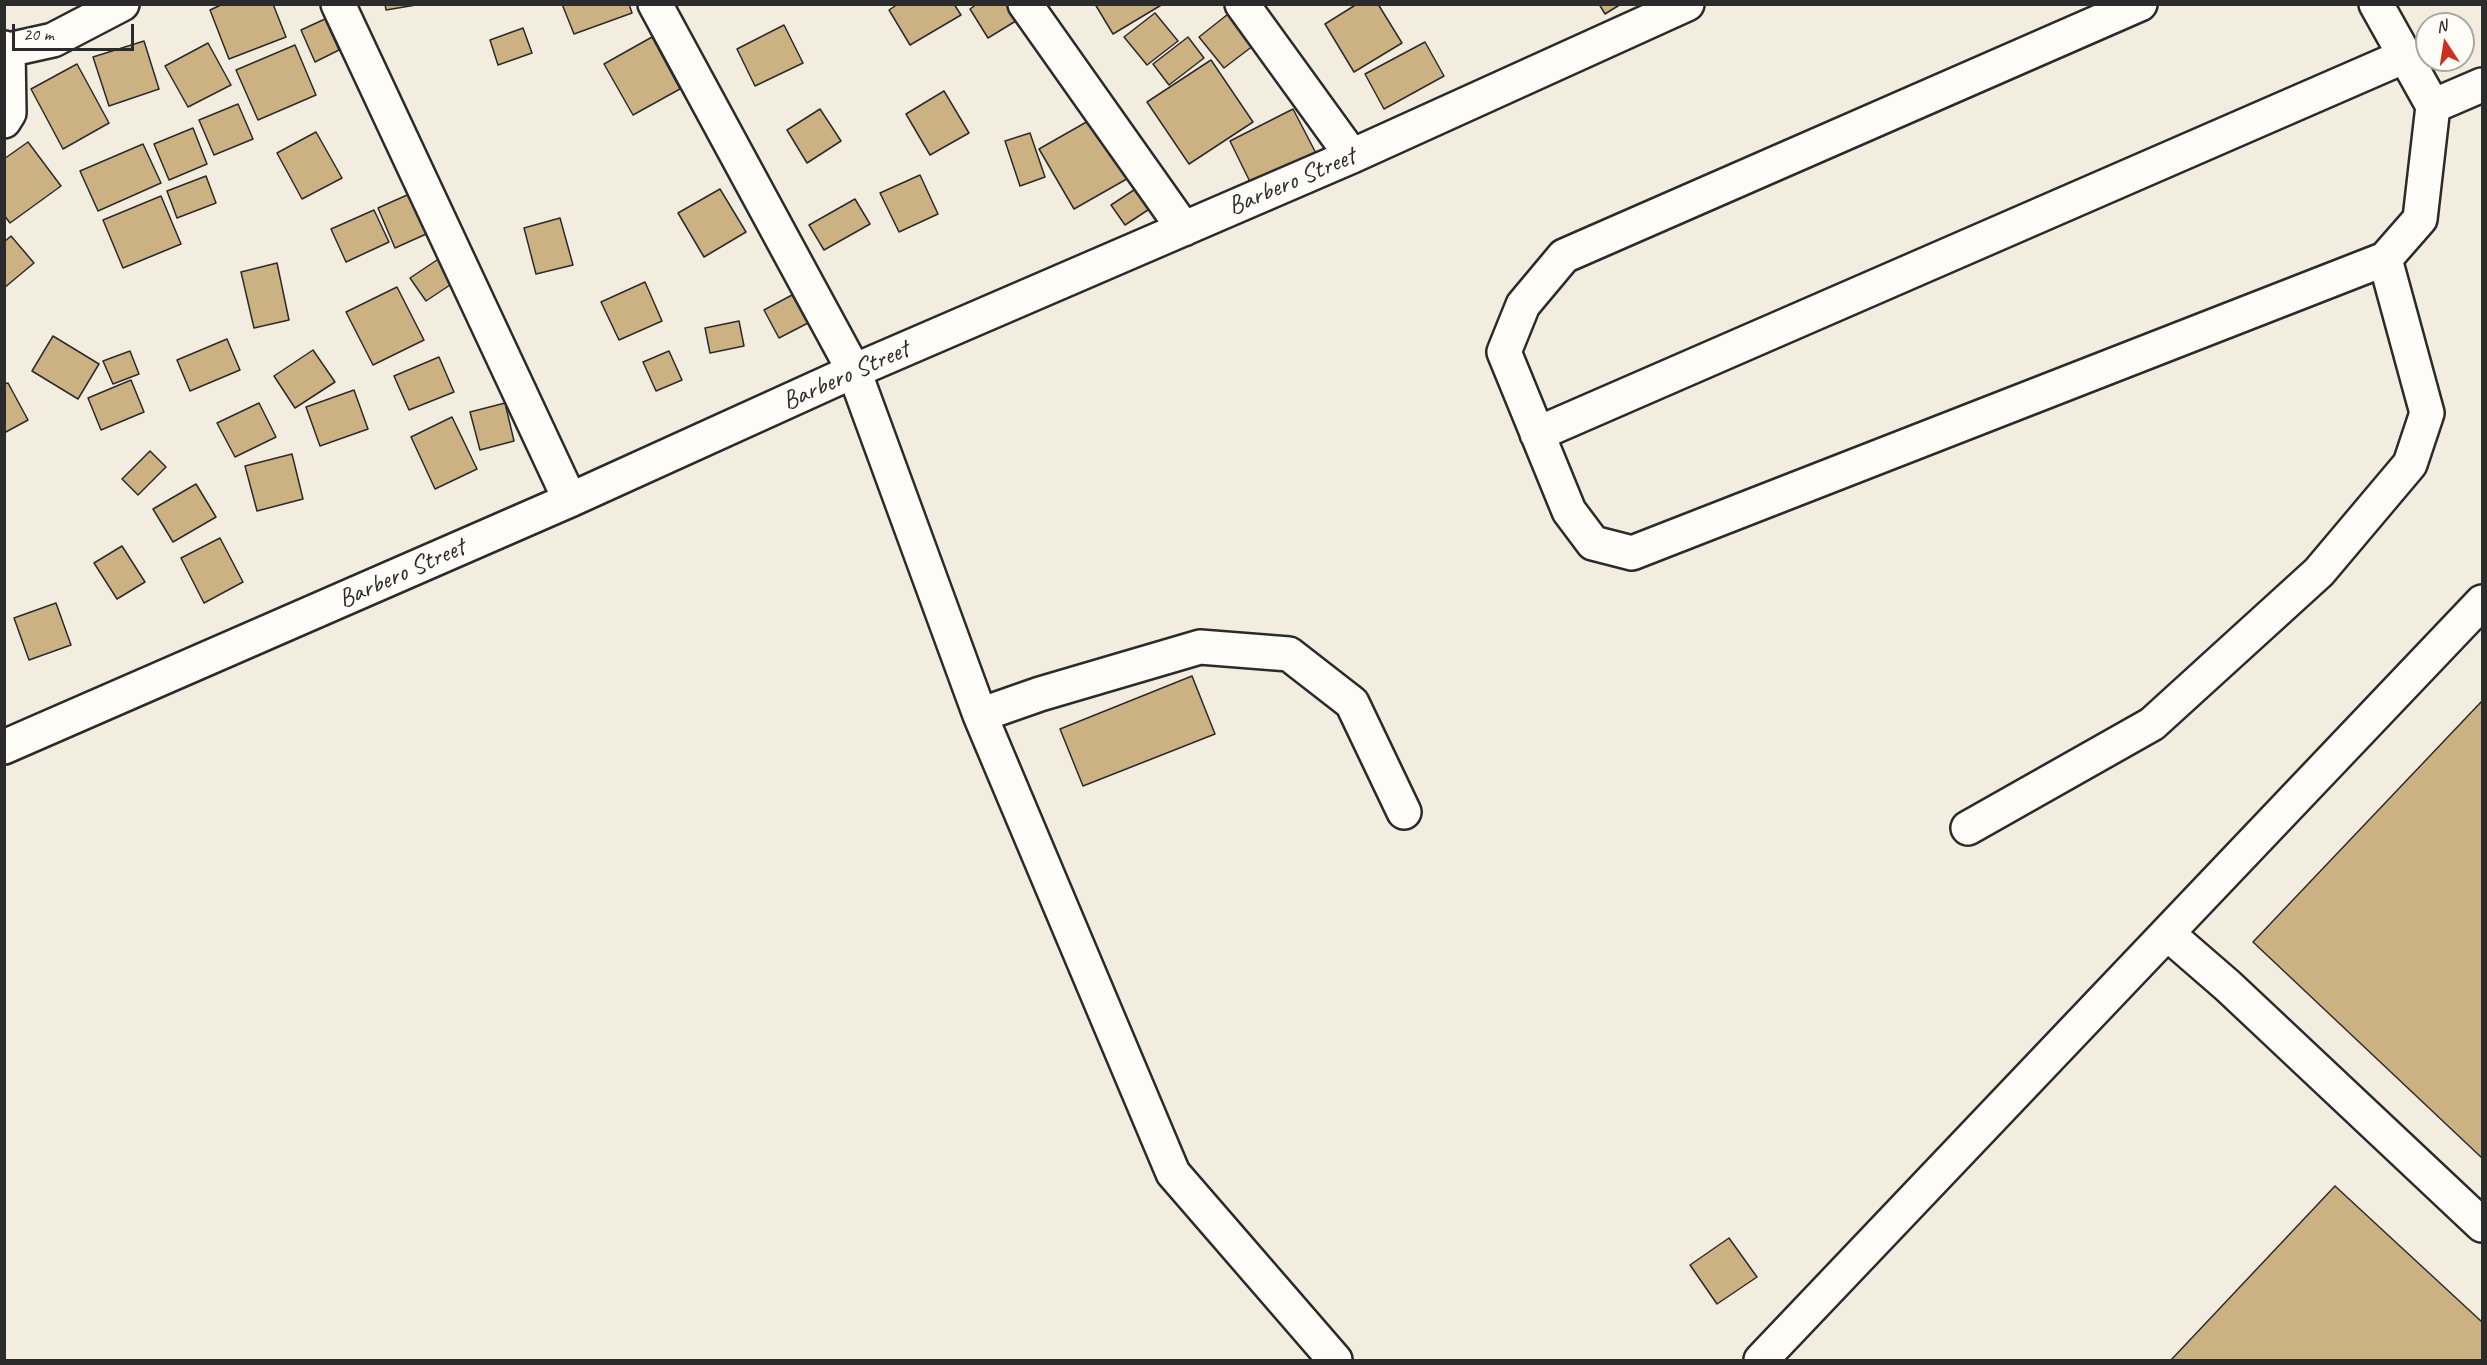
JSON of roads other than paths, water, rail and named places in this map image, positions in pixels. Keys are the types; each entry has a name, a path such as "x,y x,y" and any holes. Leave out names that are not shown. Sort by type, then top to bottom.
{"street":[{"path":"4,121 9,113 6,49 53,40 122,4"},
{"path":"338,4 570,500"},
{"path":"655,4 854,371 980,715 1173,1173 1335,1360"},
{"path":"1025,4 1184,229"},
{"path":"1242,4 1352,156"},
{"name":"Barbero Street","path":"4,747 570,500 854,371 1352,156 1687,4"},
{"path":"2140,4 1564,256 1523,305 1504,352 1569,511 1593,543 1632,553 2385,259 2420,219 2433,106 2376,4"},
{"path":"1537,434 2405,56"},
{"path":"2433,106 2482,85"},
{"path":"1968,828 2152,724 2319,572 2410,464 2427,413 2385,259"},
{"path":"1761,1360 2482,602"},
{"path":"980,715 1040,694 1200,647 1289,654 1352,703 1404,812"},
{"path":"2168,934 2228,986 2482,1225"}]}
